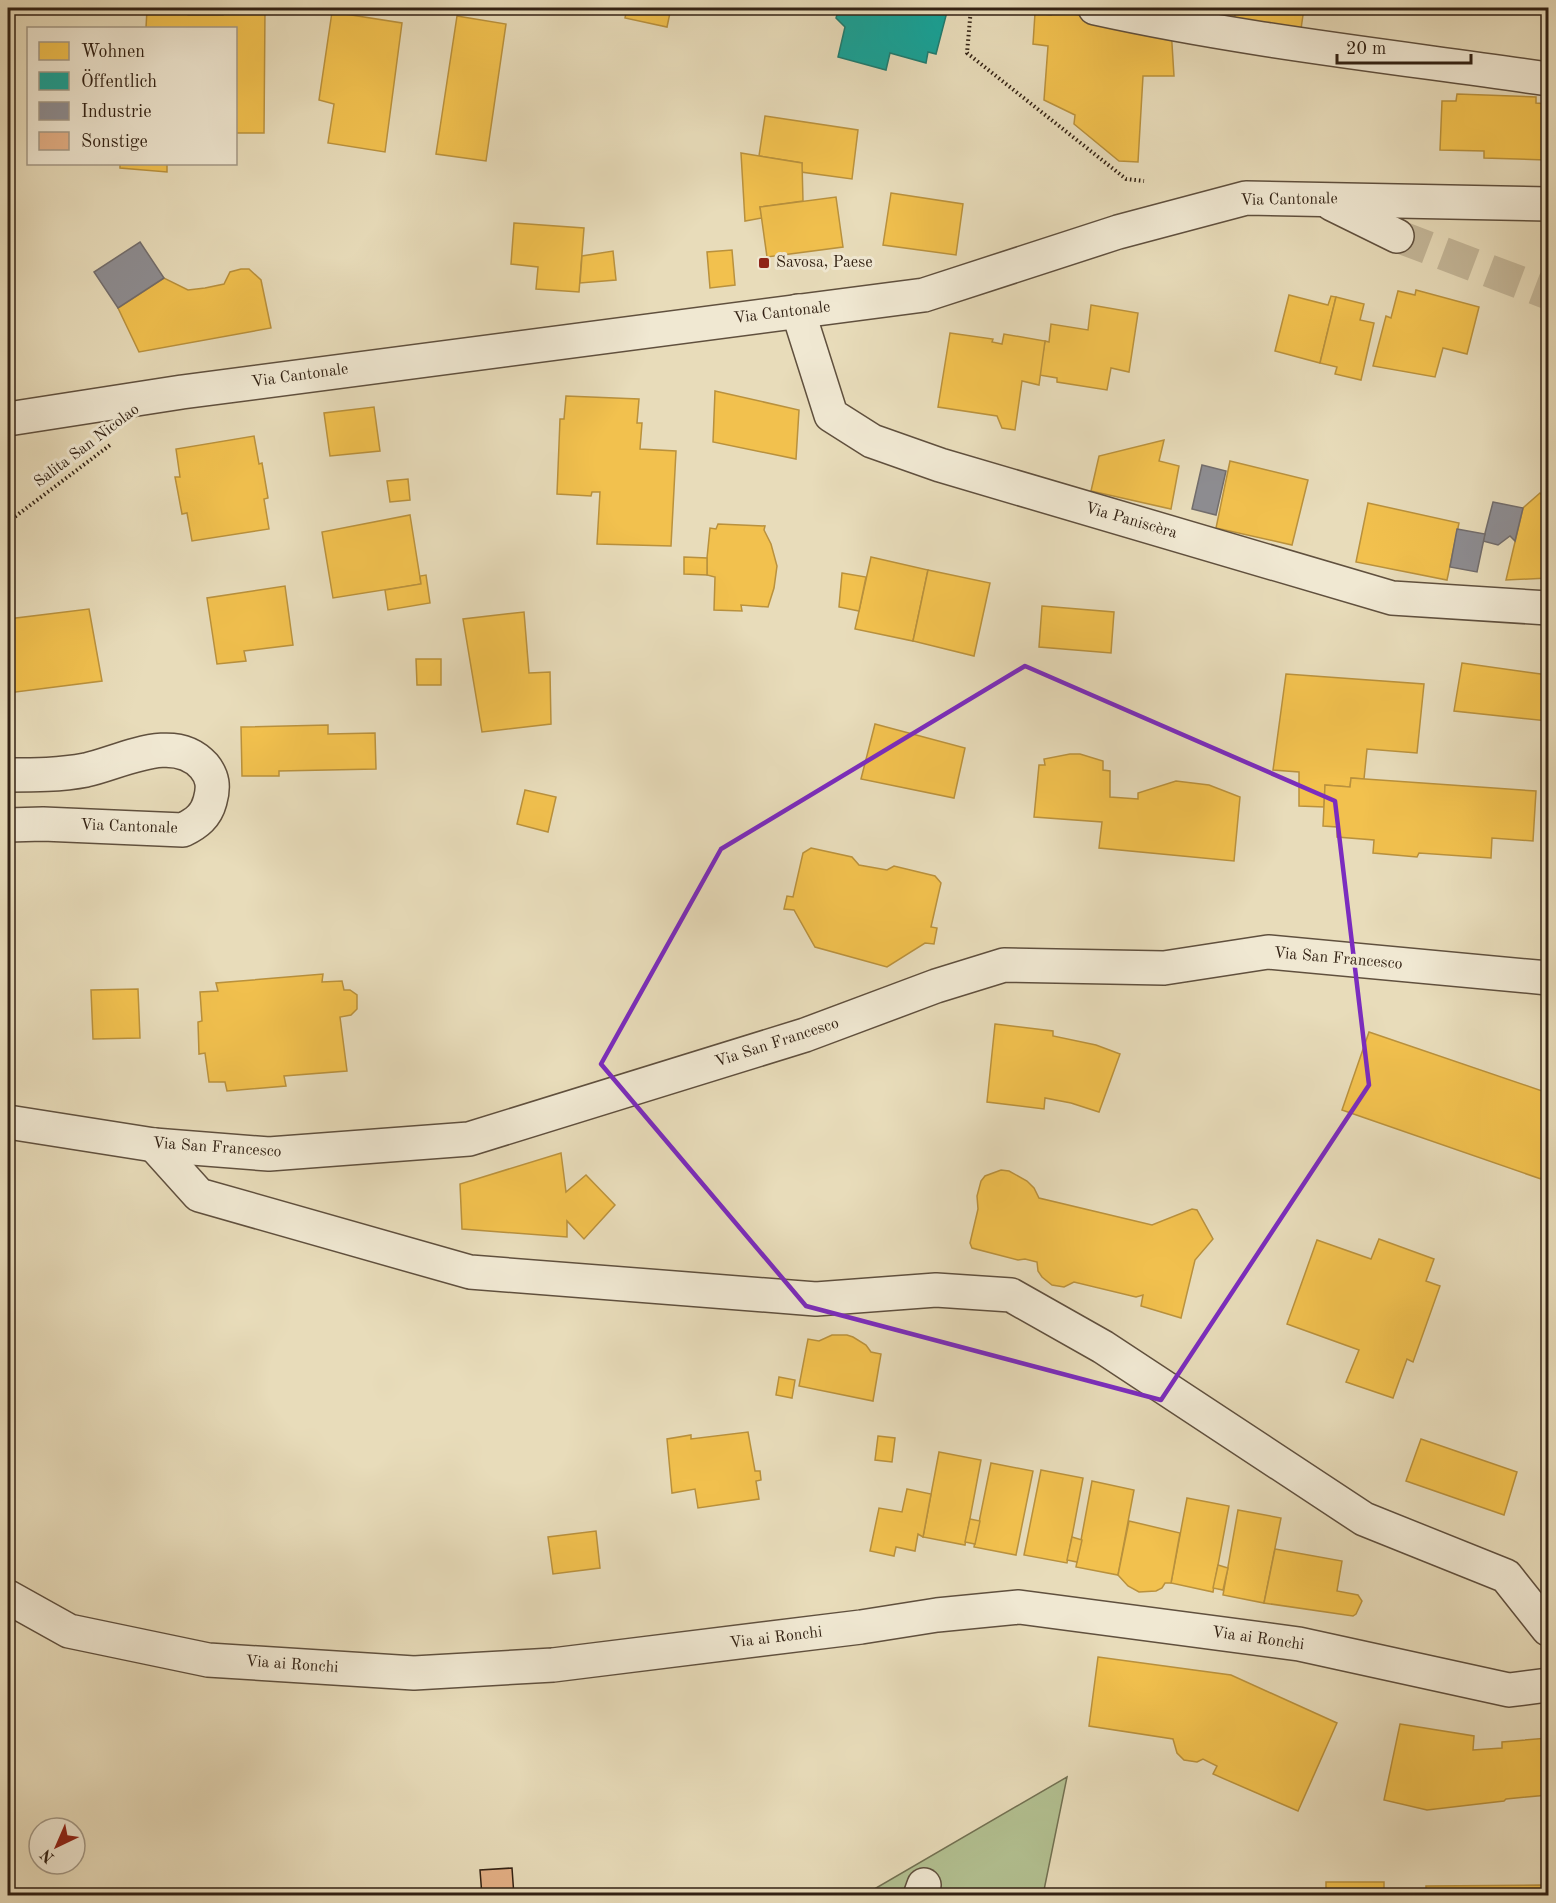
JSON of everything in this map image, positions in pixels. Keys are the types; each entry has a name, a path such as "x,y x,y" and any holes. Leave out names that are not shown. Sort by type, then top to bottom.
{"street":[{"path":"1095,8 1168,24 1548,79"},
{"name":"Via Cantonale","path":"8,419 182,392 924,295 1118,232 1246,198 1548,204"},
{"path":"1322,199 1397,236"},
{"name":"Via Paniscèra","path":"798,311 831,415 872,441 952,468 1392,598 1548,608"},
{"name":"Via Cantonale","path":"8,775 42,775 86,770 162,749 185,752 202,765 212,778 213,790 208,807 198,822 183,830 138,830 43,824 8,825"},
{"name":"Via San Francesco","path":"8,1122 154,1145 269,1154 469,1139 805,1035 936,986 1004,965 1164,968 1268,952 1548,978"},
{"path":"154,1145 199,1195 470,1272 816,1299 936,1290 1011,1295 1103,1347 1364,1519 1506,1576 1548,1629"},
{"name":"Via ai Ronchi","path":"8,1597 69,1631 208,1660 414,1673 553,1665 861,1627 937,1615 1019,1607 1299,1644 1509,1690 1548,1685"}],"path":[{"path":"971,8 967,53 1126,179 1140,182 1151,179"},
{"name":"Salita San Nicolao","path":"8,522 114,441"}],"highlighted area":[{"path":"1025,666 1335,801 1369,1085 1161,1400 806,1306 601,1064 721,849"}],"green space":[{"path":"1067,1777 1043,1895 864,1895"}],"building: Wohnen":[{"path":"627,8 671,8 667,27 625,18"},
{"path":"1127,8 1237,8 1231,30"},
{"path":"1237,8 1304,8 1300,36 1232,28"},
{"path":"147,9 188,9 188,15 223,15 223,9 265,9 264,133 237,133 237,27 146,27"},
{"path":"1051,11 1171,28 1174,76 1143,76 1138,162 1119,161 1074,124 1075,115 1044,100 1048,46 1033,44 1035,13 1051,15"},
{"path":"332,12 402,23 385,152 328,143 334,104 319,100"},
{"path":"457,16 506,24 486,161 436,154"},
{"path":"1457,94 1536,97 1536,103 1548,104 1546,160 1484,158 1484,151 1440,150 1442,101 1456,101"},
{"path":"765,116 858,130 852,179 801,172 802,163 759,156"},
{"path":"741,153 802,163 803,201 760,207 762,218 745,221"},
{"path":"120,165 167,165 167,172 120,168"},
{"path":"891,193 963,204 956,255 883,245"},
{"path":"836,197 843,247 767,257 760,207"},
{"path":"514,223 584,228 579,292 536,289 538,267 511,264"},
{"path":"732,250 735,285 710,288 707,252"},
{"path":"613,251 616,280 580,283 582,256"},
{"path":"249,269 261,280 271,328 139,352 118,308 164,278 188,290 224,284 230,272"},
{"path":"1416,290 1479,307 1467,354 1443,348 1435,377 1373,366 1386,316 1391,318 1398,291 1415,295"},
{"path":"1289,295 1328,305 1331,296 1336,297 1320,363 1275,351"},
{"path":"1336,297 1364,304 1360,320 1374,323 1361,380 1335,374 1337,367 1320,363"},
{"path":"1091,305 1138,313 1129,372 1111,368 1107,390 1057,382 1057,378 1039,375 1045,341 1049,342 1051,324 1088,330"},
{"path":"950,333 993,339 992,342 1002,344 1004,334 1045,341 1039,385 1022,381 1015,430 1002,428 997,416 938,407"},
{"path":"715,391 799,410 796,459 713,442"},
{"path":"566,396 639,399 637,423 642,423 640,449 676,451 671,546 597,544 600,492 592,492 591,496 557,494 560,419 564,419"},
{"path":"374,407 380,451 330,456 324,413"},
{"path":"254,436 259,464 262,463 268,498 264,499 269,529 192,541 187,513 182,514 175,477 180,477 176,449"},
{"path":"1164,440 1159,461 1179,466 1171,509 1091,491 1099,456"},
{"path":"1230,461 1308,480 1292,545 1216,528"},
{"path":"408,479 410,500 390,502 387,481"},
{"path":"1540,493 1548,501 1548,578 1506,580 1523,508"},
{"path":"1368,503 1459,523 1447,580 1356,562"},
{"path":"410,515 421,584 333,598 322,532"},
{"path":"718,524 765,526 764,530 771,544 777,566 768,607 741,605 742,611 714,610 715,577 707,575 707,558 710,528 716,529"},
{"path":"684,557 707,558 707,575 684,574"},
{"path":"871,557 928,570 913,641 855,629"},
{"path":"928,570 990,583 974,656 913,641"},
{"path":"842,573 866,577 859,611 839,607"},
{"path":"426,575 430,603 388,610 385,590 421,584 420,576"},
{"path":"285,586 293,645 244,651 246,661 217,664 207,598"},
{"path":"1042,606 1114,612 1111,653 1039,647"},
{"path":"89,609 102,681 8,693 8,619"},
{"path":"524,612 529,673 550,672 551,724 482,732 463,619"},
{"path":"416,659 441,659 441,685 417,685"},
{"path":"1462,663 1548,675 1548,721 1454,711"},
{"path":"1286,674 1424,684 1417,753 1367,749 1364,779 1351,778 1350,787 1325,785 1324,807 1299,806 1299,772 1273,770"},
{"path":"875,724 965,748 954,798 861,779"},
{"path":"328,725 328,734 375,733 376,769 279,771 279,776 242,776 241,727"},
{"path":"1080,754 1103,761 1103,770 1110,771 1110,797 1138,799 1138,793 1176,781 1209,785 1240,797 1234,861 1099,848 1102,822 1034,817 1039,765 1045,765 1044,759"},
{"path":"1351,778 1536,791 1533,841 1492,838 1491,858 1419,853 1417,857 1373,853 1374,840 1337,837 1337,827 1323,826 1325,785 1350,787"},
{"path":"525,790 556,797 548,832 517,824"},
{"path":"811,848 852,857 859,865 887,870 894,866 935,876 941,883 931,927 937,928 934,944 925,943 887,967 815,947 794,910 784,909 787,896 793,897 803,853"},
{"path":"323,974 322,982 342,981 344,990 350,990 357,995 357,1009 351,1015 340,1017 347,1071 284,1076 286,1086 227,1091 225,1082 209,1082 205,1053 199,1054 198,1022 202,1021 200,992 218,991 216,983"},
{"path":"138,989 140,1038 93,1039 91,990"},
{"path":"995,1024 1053,1031 1053,1036 1096,1045 1120,1054 1099,1112 1045,1098 1044,1109 987,1102"},
{"path":"1369,1032 1548,1093 1548,1154 1541,1179 1342,1110"},
{"path":"561,1153 566,1192 586,1175 615,1205 584,1239 567,1221 567,1237 462,1229 460,1184"},
{"path":"1001,1170 1009,1171 1027,1181 1039,1198 1152,1225 1192,1209 1197,1210 1213,1239 1195,1260 1181,1318 1141,1306 1143,1295 1136,1297 1074,1282 1064,1287 1052,1285 1038,1271 1037,1262 1018,1260 972,1248 970,1243 978,1209 977,1196 981,1181 985,1176"},
{"path":"1379,1239 1434,1259 1426,1281 1440,1286 1413,1362 1407,1359 1393,1398 1346,1382 1359,1350 1287,1324 1317,1240 1371,1259"},
{"path":"832,1335 853,1337 866,1345 871,1352 881,1354 873,1401 799,1386 808,1339 819,1341"},
{"path":"779,1377 795,1380 792,1398 776,1395"},
{"path":"748,1432 755,1471 760,1471 761,1480 756,1481 759,1499 698,1508 695,1489 672,1493 667,1439 691,1435 691,1439"},
{"path":"878,1436 895,1438 892,1462 875,1460"},
{"path":"1421,1439 1517,1472 1504,1515 1406,1481"},
{"path":"939,1452 981,1460 965,1545 923,1537"},
{"path":"991,1463 1033,1471 1016,1555 974,1547"},
{"path":"1041,1470 1083,1478 1067,1563 1024,1555"},
{"path":"1092,1481 1134,1490 1118,1575 1076,1567"},
{"path":"907,1489 931,1494 923,1537 918,1534 915,1551 896,1547 894,1556 870,1551 879,1508 902,1512"},
{"path":"1187,1498 1229,1506 1213,1592 1171,1583"},
{"path":"1238,1510 1281,1518 1264,1603 1223,1595"},
{"path":"970,1519 980,1521 975,1544 965,1542"},
{"path":"1129,1521 1180,1533 1171,1583 1165,1583 1156,1591 1139,1592 1128,1586 1118,1575"},
{"path":"596,1531 600,1568 553,1574 548,1537"},
{"path":"1072,1537 1082,1540 1077,1562 1067,1560"},
{"path":"1275,1549 1342,1561 1337,1591 1358,1595 1362,1601 1356,1614 1353,1616 1264,1603"},
{"path":"1218,1565 1228,1568 1223,1590 1213,1588"},
{"path":"1098,1657 1231,1675 1337,1723 1298,1811 1213,1774 1217,1766 1203,1759 1197,1762 1184,1760 1177,1753 1173,1739 1089,1726"},
{"path":"1400,1724 1474,1736 1473,1750 1502,1748 1502,1742 1548,1738 1548,1795 1427,1810 1384,1800"},
{"path":"1326,1882 1384,1882 1384,1896 1326,1896"},
{"path":"1542,1885 1542,1896 1426,1896 1426,1886"}],"building: Öffentlich":[{"path":"839,8 948,8 936,54 928,52 926,63 890,53 886,70 838,57 845,27 836,18"}],"building: Industrie":[{"path":"140,242 164,278 118,308 94,272"},
{"path":"1202,465 1226,471 1216,515 1192,509"},
{"path":"1493,502 1523,508 1515,541 1510,536 1498,545 1483,541"},
{"path":"1457,529 1485,534 1477,572 1450,567"}],"building: Sonstige":[{"path":"512,1868 514,1896 482,1896 480,1870"}],"tunnel":[{"path":"1397,236 1548,293"}],"place":[{"name":"Savosa, Paese","path":"764,263"}]}
